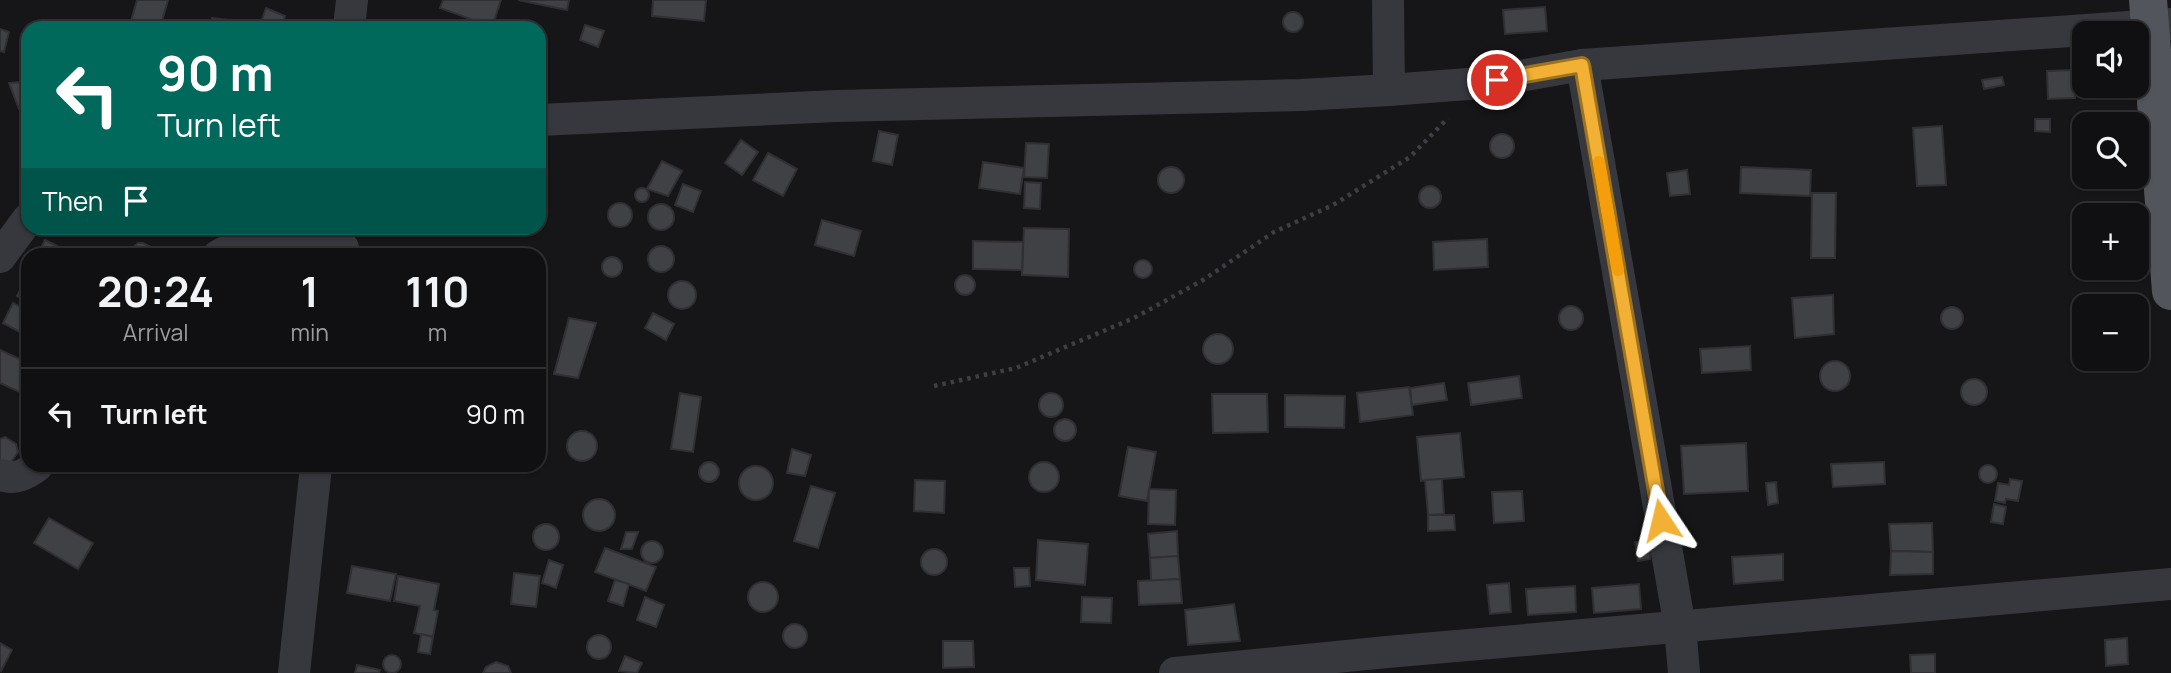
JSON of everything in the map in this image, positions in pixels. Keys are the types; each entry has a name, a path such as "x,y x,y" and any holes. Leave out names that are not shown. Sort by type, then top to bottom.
{"main road":[{"path":"2157,16 2171,292"}],"street":[{"path":"350,21 352,0"},
{"path":"1388,0 1389,90"},
{"path":"546,120 836,106 1301,95 1389,90 1481,83 1582,65 2157,16"},
{"path":"1582,65 1680,627 1684,673"},
{"path":"0,257 21,228"},
{"path":"237,248 249,245 343,244"},
{"path":"0,475 11,478 28,472"},
{"path":"294,673 315,472"},
{"path":"1175,673 1387,663 1680,627 2171,584"}],"path":[{"path":"934,386 1016,368 1134,318 1203,280 1274,233 1333,205 1410,156 1481,83"}],"building":[{"path":"137,0 168,0 162,21 131,21"},
{"path":"443,0 501,0 494,21 476,21 440,8"},
{"path":"518,0 569,0 567,10"},
{"path":"653,0 706,0 704,21 652,16"},
{"path":"1545,7 1547,31 1505,34 1503,10"},
{"path":"266,8 285,16 283,21 261,21"},
{"path":"1293,12 1300,15 1303,22 1300,29 1293,32 1286,29 1283,22 1286,15"},
{"path":"212,18 228,21 212,21"},
{"path":"585,25 604,31 598,47 580,40"},
{"path":"0,29 9,32 4,52 0,51"},
{"path":"2072,70 2072,98 2075,98 2048,99 2047,71"},
{"path":"2002,77 2004,85 1984,89 1982,80"},
{"path":"21,82 21,109 19,109 9,83"},
{"path":"2035,119 2050,119 2050,132 2035,131"},
{"path":"1942,126 1946,185 1917,186 1913,128"},
{"path":"879,131 898,135 892,165 873,161"},
{"path":"1502,134 1511,137 1514,146 1511,155 1502,158 1493,155 1490,146 1493,137"},
{"path":"741,140 758,152 742,175 725,163"},
{"path":"1026,143 1049,144 1047,178 1024,177"},
{"path":"768,153 797,169 783,196 753,180"},
{"path":"662,161 682,171 668,196 647,189"},
{"path":"983,162 1024,168 1020,194 979,188"},
{"path":"1171,167 1180,171 1184,180 1180,189 1171,193 1162,189 1158,180 1162,171"},
{"path":"1741,167 1811,170 1810,196 1740,193"},
{"path":"1687,170 1690,194 1670,196 1667,173"},
{"path":"1025,182 1041,183 1040,209 1024,208"},
{"path":"683,184 701,191 693,212 675,205"},
{"path":"1430,186 1438,189 1441,197 1438,205 1430,208 1422,205 1419,197 1422,189"},
{"path":"639,188 645,188 649,195 645,202 639,202 635,198 635,192"},
{"path":"1812,193 1836,193 1835,258 1811,258"},
{"path":"620,203 631,210 632,215 625,226 620,227 609,220 608,215 615,204"},
{"path":"661,204 670,208 674,217 670,226 661,230 652,226 648,217 652,208"},
{"path":"822,220 861,231 854,256 815,245"},
{"path":"1024,228 1069,229 1068,277 1022,275"},
{"path":"1487,239 1488,267 1434,270 1433,242"},
{"path":"45,240 61,248 41,248"},
{"path":"973,241 1023,242 1022,270 973,269"},
{"path":"138,243 143,243 151,248 132,248"},
{"path":"661,246 670,250 674,259 670,268 661,272 652,268 648,259 652,250"},
{"path":"608,257 616,257 622,267 616,277 608,277 602,271 602,263"},
{"path":"1143,260 1149,263 1152,269 1149,275 1143,278 1137,275 1134,269 1137,263"},
{"path":"961,275 969,275 975,285 969,295 961,295 955,289 955,281"},
{"path":"682,281 692,285 696,295 692,305 682,309 672,305 668,295 672,285"},
{"path":"1833,295 1834,334 1795,338 1792,298"},
{"path":"13,303 21,307 20,332 3,323"},
{"path":"1571,306 1580,309 1583,318 1580,327 1571,330 1562,327 1559,318 1562,309"},
{"path":"1952,307 1960,310 1963,318 1960,326 1952,329 1944,326 1941,318 1944,310"},
{"path":"653,313 674,324 666,340 645,328"},
{"path":"569,318 596,323 578,378 554,374"},
{"path":"1218,334 1229,338 1233,349 1229,360 1218,364 1207,360 1203,349 1207,338"},
{"path":"1750,346 1751,370 1702,373 1700,349"},
{"path":"0,350 21,360 21,393 0,383"},
{"path":"1835,361 1846,365 1850,376 1846,387 1835,391 1824,387 1820,376 1824,365"},
{"path":"1519,376 1522,398 1471,405 1468,383"},
{"path":"1974,379 1983,383 1987,392 1983,401 1974,405 1965,401 1961,392 1965,383"},
{"path":"1444,383 1447,400 1412,405 1410,388"},
{"path":"1409,387 1413,415 1360,422 1357,393"},
{"path":"680,393 701,397 693,452 671,449"},
{"path":"1046,393 1056,393 1063,400 1063,410 1056,417 1046,417 1039,410 1039,400"},
{"path":"1212,394 1267,394 1268,432 1213,433"},
{"path":"1285,395 1345,396 1344,428 1285,427"},
{"path":"1065,419 1073,422 1076,430 1073,438 1065,441 1057,438 1054,430 1057,422"},
{"path":"582,431 593,435 597,446 593,457 582,461 571,457 567,446 571,435"},
{"path":"1460,433 1464,477 1421,481 1417,437"},
{"path":"5,437 16,444 18,452 11,462 0,463 0,439"},
{"path":"1746,443 1748,491 1684,494 1681,446"},
{"path":"1128,447 1156,452 1147,501 1119,496"},
{"path":"792,449 811,455 805,476 787,473"},
{"path":"705,462 713,462 719,472 713,482 705,482 699,476 699,468"},
{"path":"1044,462 1050,463 1058,471 1058,483 1050,491 1044,492 1038,491 1030,483 1029,477 1030,471 1038,463"},
{"path":"1884,462 1885,484 1833,487 1831,464"},
{"path":"1984,465 1992,465 1997,474 1995,481 1984,483 1979,478 1979,470"},
{"path":"756,466 768,471 773,483 768,495 756,500 744,495 739,483 744,471"},
{"path":"1442,479 1444,514 1428,515 1425,480"},
{"path":"2010,479 2022,481 2018,501 1995,501 1998,483 2009,485"},
{"path":"915,480 945,481 944,513 914,511"},
{"path":"1776,482 1778,503 1768,505 1766,483"},
{"path":"811,486 835,493 818,548 794,541"},
{"path":"1149,489 1176,490 1175,525 1148,524"},
{"path":"1522,491 1524,521 1494,523 1492,492"},
{"path":"599,499 610,504 615,515 610,526 599,531 588,526 583,515 588,504"},
{"path":"1994,504 2006,507 2003,524 1991,522"},
{"path":"1428,515 1454,515 1455,530 1428,531"},
{"path":"49,518 93,543 78,569 34,543"},
{"path":"1932,523 1933,552 1891,551 1889,524"},
{"path":"546,524 555,528 559,537 555,546 546,550 537,546 533,537 537,528"},
{"path":"1177,531 1178,556 1150,558 1148,534"},
{"path":"626,532 638,532 632,549 621,549"},
{"path":"1038,540 1088,544 1085,585 1036,580"},
{"path":"1650,540 1650,559 1638,561 1635,542"},
{"path":"652,541 660,544 663,552 660,560 652,563 644,560 641,552 644,544"},
{"path":"605,548 656,567 646,591 595,572"},
{"path":"934,549 943,553 947,562 943,571 934,575 925,571 921,562 925,553"},
{"path":"1891,551 1933,552 1933,574 1890,575"},
{"path":"1783,554 1783,580 1734,584 1732,557"},
{"path":"1178,556 1180,579 1151,581 1150,558"},
{"path":"549,560 563,565 556,588 542,583"},
{"path":"352,566 396,574 390,601 347,593"},
{"path":"1014,568 1029,568 1030,586 1015,587"},
{"path":"514,573 540,576 536,607 511,604"},
{"path":"398,576 439,584 433,637 414,633 420,606 394,601"},
{"path":"1180,579 1182,603 1139,605 1138,581"},
{"path":"615,580 629,584 623,606 608,601"},
{"path":"763,582 773,587 778,597 773,607 763,612 753,607 748,597 753,587"},
{"path":"1509,583 1511,612 1490,614 1487,585"},
{"path":"1639,584 1641,609 1594,613 1592,588"},
{"path":"1575,586 1576,612 1528,615 1526,589"},
{"path":"645,597 664,605 656,627 637,620"},
{"path":"1082,597 1112,598 1111,623 1081,622"},
{"path":"1234,604 1240,641 1188,645 1185,610"},
{"path":"795,624 804,627 807,636 804,645 795,648 786,645 783,636 786,627"},
{"path":"421,634 433,637 430,654 418,652"},
{"path":"599,635 607,639 611,647 607,655 599,659 591,655 587,647 591,639"},
{"path":"2127,638 2128,664 2106,666 2105,640"},
{"path":"943,641 973,641 974,667 943,668"},
{"path":"0,643 12,650 1,671 0,670"},
{"path":"1935,654 1935,673 1911,673 1910,655"},
{"path":"392,655 398,658 401,664 398,670 392,673 386,670 383,664 386,658"},
{"path":"625,656 642,663 637,673 619,671"},
{"path":"496,662 508,666 511,673 483,673 486,667"},
{"path":"357,665 380,670 379,673 355,673"}],"slow traffic":[{"path":"1599,162 1618,270"}],"route":[{"path":"1497,80 1582,65 1661,520"}]}
